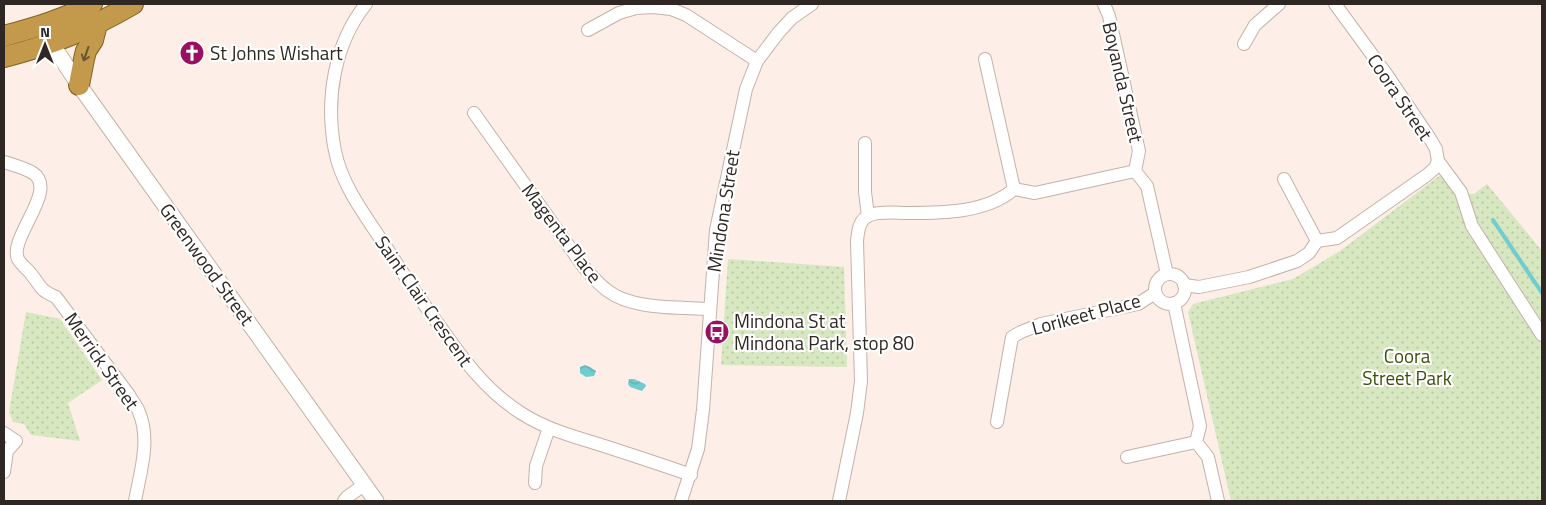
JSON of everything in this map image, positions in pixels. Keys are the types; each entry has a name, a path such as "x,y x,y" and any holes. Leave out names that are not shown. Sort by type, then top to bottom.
{"highway":[{"path":"4,36 67,16 92,4"},
{"path":"4,57 51,44 97,24 133,4"},
{"path":"79,85 84,59 93,40 97,24"}],"street":[{"name":"Saint Clair Crescent","path":"366,4 344,41 334,75 331,113 335,151 354,198 410,284 463,360 494,392 521,413 549,428 691,475"},
{"name":"Mindona Street","path":"681,501 698,449 703,410 716,230 746,89 757,62 779,32 792,18 812,4"},
{"name":"Boyanda Street","path":"1104,4 1109,16 1139,151 1135,171 1147,186 1167,274"},
{"path":"1244,44 1255,25 1280,4"},
{"name":"Coora Street","path":"1334,4 1387,75 1429,137 1436,149 1438,161 1461,192 1472,226 1542,335"},
{"path":"588,30 619,13 636,8 671,9 686,14 757,62"},
{"name":"Greenwood Street","path":"40,25 79,85 376,501"},
{"path":"985,59 1014,189"},
{"name":"Magenta Place","path":"474,113 583,266 609,292 625,300 655,306 710,309"},
{"path":"865,143 865,192 868,216"},
{"path":"1184,285 1199,287 1249,277 1297,262 1309,253 1317,241 1337,238 1427,175 1435,168 1438,161"},
{"name":"Merrick Street","path":"4,162 34,174 40,183 40,194 17,248 18,259 43,291 56,297 129,395 139,412 144,432 144,450 135,501"},
{"path":"1014,189 1035,193 1135,171"},
{"path":"1284,179 1317,241"},
{"path":"839,501 857,413 861,381 858,226 868,216 883,213 938,213 962,210 996,202 1014,189"},
{"path":"1167,274 1176,275 1184,285 1185,290 1182,298 1174,303 1164,303 1155,293 1156,283 1163,275 1167,274"},
{"name":"Lorikeet Place","path":"997,422 1012,337 1041,324 1138,304 1155,293"},
{"path":"1174,303 1200,426 1196,442"},
{"path":"535,483 536,466 549,428"},
{"path":"4,433 16,441 7,451 4,472"},
{"path":"1127,457 1196,442"},
{"path":"1196,442 1208,457 1218,501"},
{"path":"344,501 364,485"}],"green space":[{"name":"Coora Street Park","path":"1447,170 1465,194 1474,194 1487,184 1542,251 1542,501 1231,501 1188,312 1193,304 1293,279 1340,251"},
{"path":"728,259 844,267 847,367 721,365"},
{"path":"26,312 60,319 102,380 68,403 80,441 31,435 24,424 13,422 9,412"}],"water":[{"path":"585,365 596,371 594,376 586,377 580,373 580,367"},
{"path":"629,379 634,379 646,386 642,391 630,387 628,384"}],"waterway":[{"path":"1493,220 1542,293"}],"place":[{"name":"St Johns Wishart","path":"192,53"},
{"name":"Mindona St at Mindona Park, stop 80","path":"717,332"}]}
